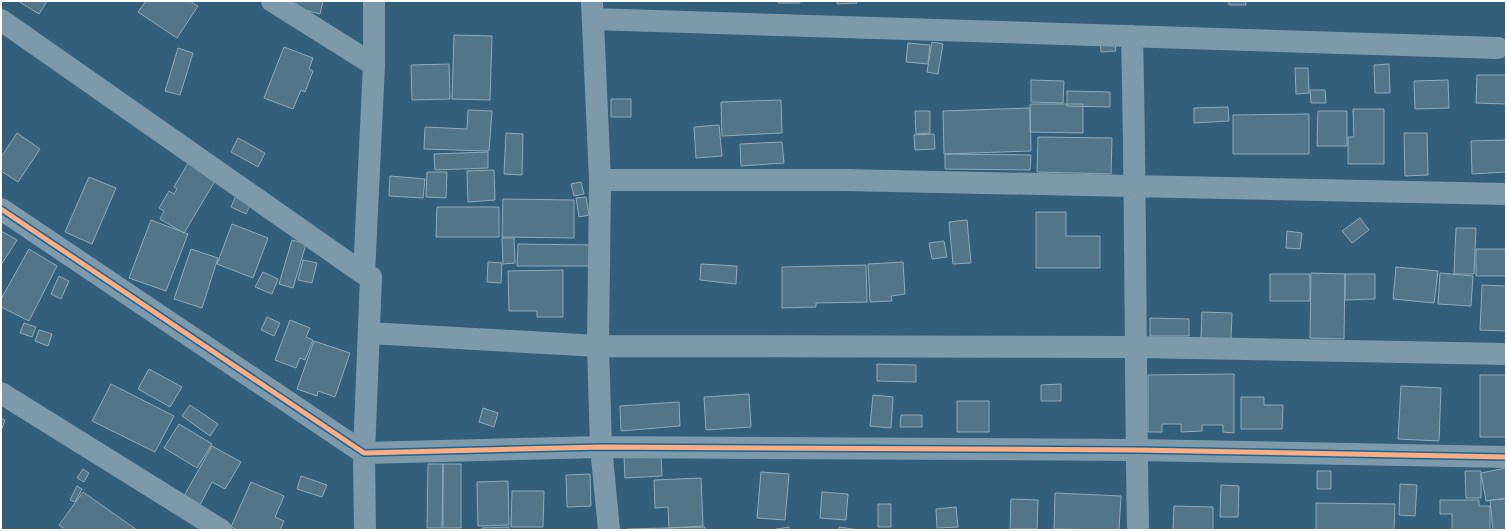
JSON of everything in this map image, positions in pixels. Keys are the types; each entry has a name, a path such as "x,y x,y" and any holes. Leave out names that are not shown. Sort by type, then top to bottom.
{"street":[{"path":"272,1 374,65"},
{"path":"364,274 374,65 374,1"},
{"path":"609,530 601,447 598,346 600,180 593,10 1132,36 1498,48"},
{"path":"1,20 364,274 371,276 364,453 365,530"},
{"path":"1132,36 1136,187 1138,530"},
{"path":"600,180 845,180 1506,194"},
{"path":"1,209 364,453 601,447 1137,450 1506,457"},
{"path":"369,333 598,346 1137,347 1506,354"},
{"path":"1,393 221,530"}],"building":[{"path":"18,1 47,1 39,14"},
{"path":"146,1 190,1 198,6 177,38 138,12"},
{"path":"291,1 323,1 320,14 290,6"},
{"path":"778,1 800,1 800,3 778,3"},
{"path":"837,1 857,1 857,3 837,4"},
{"path":"1229,1 1245,1 1246,5 1229,5"},
{"path":"454,35 492,36 490,100 452,99"},
{"path":"1114,37 1116,51 1101,52 1100,38"},
{"path":"932,42 943,44 938,74 927,72"},
{"path":"908,43 930,45 928,64 906,62"},
{"path":"284,47 313,58 309,69 313,71 305,92 301,90 293,109 264,98"},
{"path":"178,48 193,53 180,95 165,91"},
{"path":"449,64 450,99 412,100 411,65"},
{"path":"1389,64 1390,93 1375,93 1374,65"},
{"path":"1295,68 1308,68 1309,93 1296,94"},
{"path":"1477,75 1506,75 1506,104 1476,103"},
{"path":"1031,80 1064,81 1063,103 1031,102"},
{"path":"1448,80 1449,108 1415,109 1414,81"},
{"path":"1310,90 1325,90 1326,103 1311,103"},
{"path":"1067,91 1110,92 1110,107 1067,106"},
{"path":"611,99 631,99 631,117 611,117"},
{"path":"781,100 782,133 722,136 721,102"},
{"path":"1030,104 1083,104 1083,133 1030,132"},
{"path":"1228,107 1229,121 1194,123 1194,108"},
{"path":"1030,108 1031,151 944,154 943,111"},
{"path":"1353,109 1384,109 1384,164 1348,164 1348,137 1354,137"},
{"path":"468,110 492,111 489,151 424,149 425,127 467,129"},
{"path":"915,111 930,111 930,133 916,134"},
{"path":"1318,111 1347,111 1347,146 1317,146"},
{"path":"1309,114 1309,154 1233,154 1233,115"},
{"path":"719,125 722,156 696,158 694,127"},
{"path":"17,133 40,149 18,182 1,171 1,157"},
{"path":"506,133 523,134 522,175 504,174"},
{"path":"1404,133 1427,133 1428,175 1405,176"},
{"path":"934,134 935,149 915,150 914,135"},
{"path":"1038,137 1112,138 1111,174 1037,172"},
{"path":"238,138 265,153 258,167 231,152"},
{"path":"1506,140 1506,172 1472,174 1471,141"},
{"path":"782,142 784,163 741,166 740,144"},
{"path":"488,152 488,168 435,170 434,154"},
{"path":"945,154 1031,155 1030,170 945,169"},
{"path":"190,160 218,176 184,233 160,219 164,211 159,208 169,191 174,194 177,189 174,187"},
{"path":"494,170 495,200 468,202 467,171"},
{"path":"427,172 447,172 446,198 426,197"},
{"path":"390,176 425,179 423,198 389,196"},
{"path":"89,177 116,188 92,244 65,232"},
{"path":"581,182 584,194 574,196 571,184"},
{"path":"238,191 253,198 246,214 231,207"},
{"path":"586,197 589,215 579,217 576,198"},
{"path":"503,199 574,200 574,238 502,237"},
{"path":"437,207 499,207 499,237 436,237"},
{"path":"1036,212 1066,212 1066,236 1100,236 1100,268 1036,268"},
{"path":"1360,218 1369,230 1352,243 1342,231"},
{"path":"151,220 188,234 166,291 129,278"},
{"path":"967,220 971,263 953,264 949,222"},
{"path":"232,224 268,238 253,278 217,264"},
{"path":"1456,228 1476,228 1474,274 1454,274"},
{"path":"1,231 17,240 1,265"},
{"path":"1287,231 1302,233 1300,249 1286,248"},
{"path":"502,238 514,238 515,263 503,264"},
{"path":"292,240 306,244 293,288 279,284"},
{"path":"944,241 947,257 932,259 929,243"},
{"path":"518,244 590,245 589,266 517,266"},
{"path":"29,249 57,266 29,321 1,307 1,299"},
{"path":"191,249 218,258 202,308 174,299"},
{"path":"1476,249 1506,249 1506,276 1476,276"},
{"path":"303,260 317,263 312,283 298,280"},
{"path":"488,262 502,263 501,283 487,282"},
{"path":"903,262 905,294 891,296 892,301 870,302 868,264"},
{"path":"701,264 737,266 736,284 700,280"},
{"path":"866,265 867,302 816,303 816,307 782,308 782,267"},
{"path":"1396,267 1438,271 1434,303 1393,299"},
{"path":"563,270 563,317 537,317 537,311 509,311 508,271"},
{"path":"263,272 278,279 272,294 255,287"},
{"path":"1311,273 1345,274 1344,339 1310,338"},
{"path":"1440,273 1473,276 1471,306 1438,304"},
{"path":"1270,274 1310,274 1310,301 1270,301"},
{"path":"1345,274 1375,274 1375,299 1345,300"},
{"path":"59,276 69,281 61,299 51,294"},
{"path":"1482,285 1506,286 1506,331 1480,330"},
{"path":"1202,312 1232,313 1231,339 1201,338"},
{"path":"267,317 280,323 274,336 261,330"},
{"path":"1150,318 1189,319 1189,336 1150,336"},
{"path":"290,320 310,328 306,337 313,340 305,360 300,358 296,368 275,360"},
{"path":"24,323 36,327 32,337 20,333"},
{"path":"39,330 52,334 48,346 35,341"},
{"path":"314,341 350,353 335,397 318,391 317,396 297,389"},
{"path":"877,364 916,365 916,382 877,381"},
{"path":"149,369 182,387 170,407 138,389"},
{"path":"1234,374 1234,433 1223,432 1223,425 1202,425 1202,431 1181,432 1181,424 1162,424 1162,432 1148,432 1148,375"},
{"path":"1480,375 1506,375 1506,437 1480,437"},
{"path":"111,384 174,416 155,452 92,421"},
{"path":"1061,384 1061,401 1041,401 1041,385"},
{"path":"1401,386 1441,388 1439,441 1398,439"},
{"path":"749,394 751,427 706,430 704,397"},
{"path":"873,395 893,397 891,428 870,426"},
{"path":"1241,397 1264,397 1264,405 1283,405 1282,429 1241,429"},
{"path":"957,401 989,401 989,432 957,432"},
{"path":"679,402 680,426 621,431 620,406"},
{"path":"190,405 218,424 210,436 182,416"},
{"path":"483,408 498,413 494,427 479,422"},
{"path":"901,415 922,415 922,427 900,427"},
{"path":"1,418 5,420 1,431"},
{"path":"179,424 212,444 197,468 164,448"},
{"path":"212,446 241,462 225,489 212,482 200,505 184,496"},
{"path":"661,454 662,476 625,478 624,456"},
{"path":"428,464 443,464 442,528 427,528"},
{"path":"443,464 461,464 461,528 443,528"},
{"path":"1506,468 1506,498 1486,501 1481,473"},
{"path":"83,469 89,473 84,482 77,478"},
{"path":"1317,471 1331,471 1331,489 1317,489"},
{"path":"1465,471 1481,471 1481,498 1466,498"},
{"path":"761,472 789,474 785,520 757,518"},
{"path":"590,474 591,506 567,507 566,475"},
{"path":"301,476 327,485 322,497 297,489"},
{"path":"701,478 703,526 669,528 668,507 655,508 654,480"},
{"path":"508,481 509,525 478,526 477,482"},
{"path":"251,482 284,496 275,517 284,521 280,530 238,530 231,527"},
{"path":"1400,484 1417,485 1415,516 1399,515"},
{"path":"1221,485 1239,486 1238,517 1220,517"},
{"path":"77,486 82,489 75,502 70,500"},
{"path":"512,491 544,491 543,527 511,527"},
{"path":"83,492 137,530 66,530 59,525"},
{"path":"822,492 848,494 846,520 820,518"},
{"path":"1055,493 1121,496 1119,530 1054,529"},
{"path":"1011,499 1038,500 1037,529 1010,529"},
{"path":"1506,499 1506,530 1493,530 1490,500"},
{"path":"1440,500 1479,500 1479,506 1490,506 1490,530 1452,530 1452,514 1440,514"},
{"path":"1316,503 1395,504 1394,530 1316,530"},
{"path":"878,504 891,504 891,527 878,527"},
{"path":"1174,506 1213,507 1213,530 1173,530"},
{"path":"956,507 958,527 937,528 936,509"},
{"path":"509,527 509,530 482,530 482,528"},
{"path":"705,527 705,530 627,530 627,529"},
{"path":"789,527 789,530 771,530"},
{"path":"839,527 859,530 839,530"}],"cycle path":[{"path":"1,209 364,453 601,447 1137,450 1506,457"}]}
